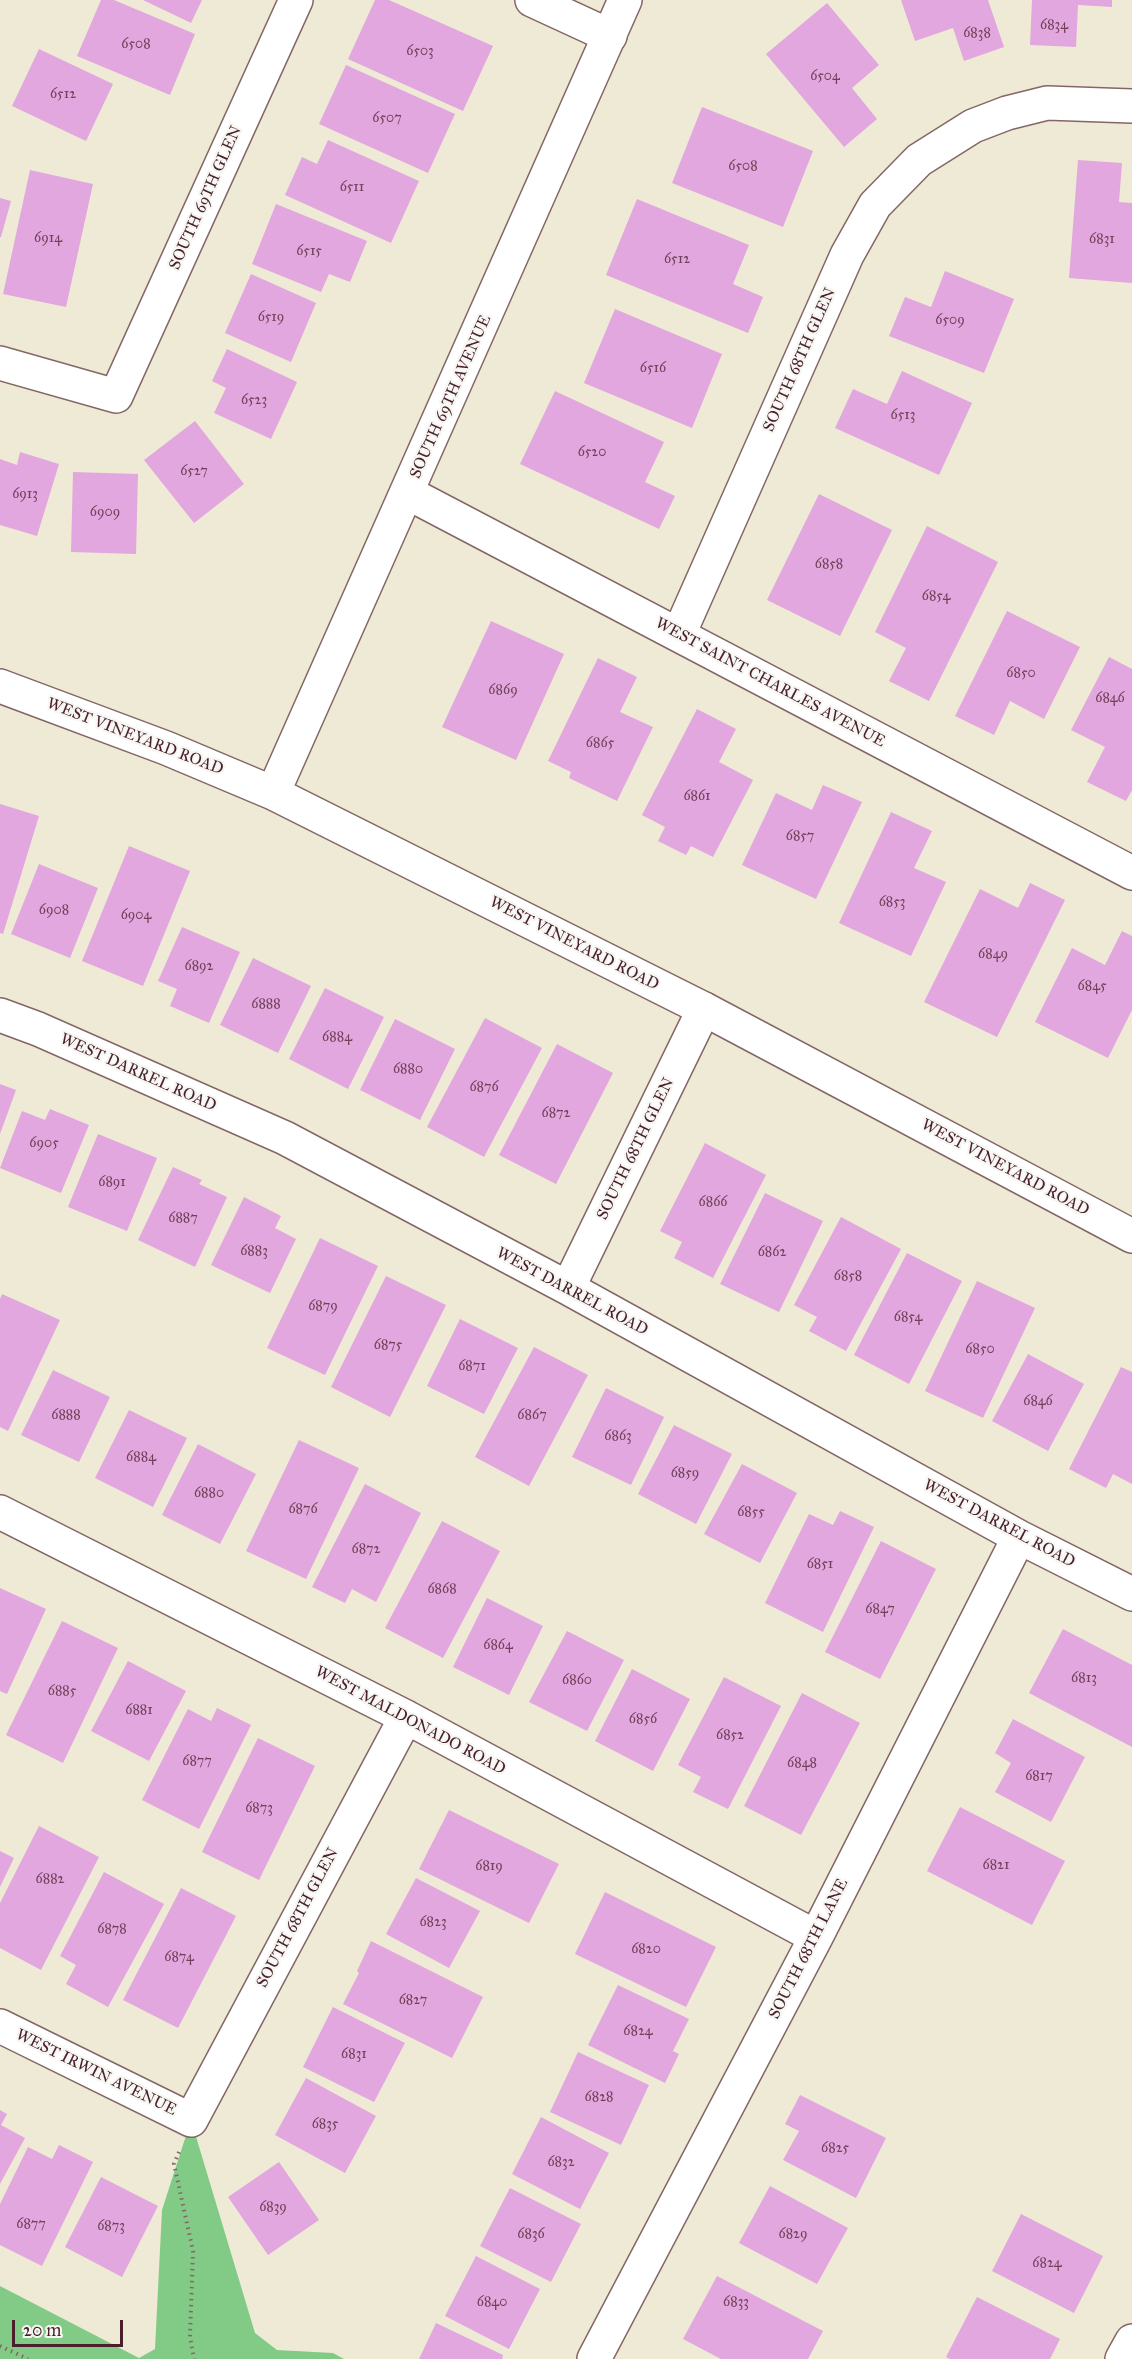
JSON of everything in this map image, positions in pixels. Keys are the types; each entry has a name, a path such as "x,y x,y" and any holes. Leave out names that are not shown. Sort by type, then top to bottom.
{"street":[{"name":"SOUTH 69TH GLEN","path":"0,363 117,396 296,0"},
{"path":"532,0 610,36"},
{"name":"SOUTH 69TH AVENUE","path":"273,793 625,0"},
{"name":"SOUTH 68TH GLEN","path":"679,634 847,255 875,205 919,160 973,126 1007,113 1047,103 1132,106"},
{"name":"WEST SAINT CHARLES AVENUE","path":"408,493 1132,873"},
{"name":"WEST VINEYARD ROAD","path":"0,686 145,740 273,793 704,1009 1132,1236"},
{"name":"SOUTH 68TH GLEN","path":"568,1288 704,1009"},
{"name":"WEST DARREL ROAD","path":"0,1016 38,1029 285,1138 568,1288 1019,1537 1132,1594"},
{"name":"WEST MALDONADO ROAD","path":"0,1512 406,1717 816,1937"},
{"name":"SOUTH 68TH LANE","path":"594,2359 816,1937 1019,1537"},
{"name":"SOUTH 68TH GLEN","path":"191,2120 406,1717"},
{"name":"WEST IRWIN AVENUE","path":"0,2026 191,2120"},
{"path":"1122,2359 1132,2341"}],"path":[{"path":"191,2120 174,2164 193,2251 190,2337 194,2359"},
{"path":"0,2346 28,2359"}],"green space":[{"path":"191,2120 255,2333 277,2350 333,2353 344,2359 0,2359 0,2286 139,2358 155,2349 162,2210"}],"building":[{"path":"101,0 114,0 195,34 170,95 77,56"},
{"path":"143,0 202,0 191,23"},
{"path":"375,0 389,0 493,46 463,111 348,59"},
{"path":"901,0 988,0 1004,47 964,61 953,28 915,41"},
{"path":"1032,0 1112,0 1112,7 1078,5 1076,47 1030,45"},
{"path":"827,3 879,65 852,88 877,119 844,147 766,54"},
{"path":"39,49 113,84 86,141 12,106"},
{"path":"346,65 455,114 428,173 319,124"},
{"path":"702,107 813,151 783,227 672,183"},
{"path":"328,140 419,181 391,243 285,195 302,157 317,164"},
{"path":"1078,160 1122,163 1119,202 1132,203 1132,283 1069,278"},
{"path":"30,170 93,184 66,307 3,294"},
{"path":"0,198 11,201 1,237 0,237"},
{"path":"637,199 749,245 733,284 763,297 748,333 606,275"},
{"path":"276,204 367,241 350,282 329,274 321,292 252,264"},
{"path":"945,271 1014,299 984,373 889,336 905,297 931,307"},
{"path":"251,274 316,303 291,362 225,333"},
{"path":"615,309 722,354 692,428 584,383"},
{"path":"227,349 297,382 271,439 214,413 226,388 212,381"},
{"path":"902,371 972,403 939,475 835,428 853,389 887,404"},
{"path":"555,391 664,442 645,482 675,496 659,529 520,464"},
{"path":"195,421 244,484 194,523 144,460"},
{"path":"20,452 59,464 37,536 0,525 0,459 17,465"},
{"path":"73,472 138,474 136,554 71,552"},
{"path":"819,494 892,530 840,636 767,600"},
{"path":"927,526 998,562 929,701 889,681 906,648 875,632"},
{"path":"1007,611 1080,647 1044,719 1010,701 994,735 955,716"},
{"path":"491,621 564,654 516,760 442,727"},
{"path":"1109,657 1132,669 1132,790 1126,801 1087,782 1105,747 1071,730"},
{"path":"598,658 637,677 620,712 653,727 617,801 569,778 571,772 548,761"},
{"path":"697,709 736,729 719,762 753,780 713,857 691,846 686,855 658,841 665,827 642,815"},
{"path":"823,785 862,802 816,899 742,865 776,793 812,810"},
{"path":"0,804 39,816 3,934 0,933"},
{"path":"891,812 932,831 914,868 946,882 911,956 839,923"},
{"path":"129,846 190,871 143,986 82,961"},
{"path":"39,864 98,888 70,958 11,934"},
{"path":"1030,883 1065,900 997,1037 924,1002 980,889 1018,908"},
{"path":"182,927 240,952 209,1023 170,1006 177,989 158,981"},
{"path":"1122,931 1132,936 1132,1010 1108,1058 1035,1022 1072,948 1105,965"},
{"path":"253,958 311,986 278,1053 220,1025"},
{"path":"325,988 384,1017 348,1089 289,1059"},
{"path":"485,1018 542,1048 484,1157 427,1127"},
{"path":"395,1019 455,1049 420,1120 360,1090"},
{"path":"557,1044 613,1073 556,1184 499,1155"},
{"path":"0,1084 16,1090 0,1134"},
{"path":"50,1109 89,1125 61,1193 0,1168 22,1111 45,1120"},
{"path":"98,1134 157,1158 127,1231 68,1207"},
{"path":"705,1143 766,1175 713,1278 674,1258 682,1242 660,1231"},
{"path":"173,1167 202,1180 199,1184 227,1197 195,1267 138,1240"},
{"path":"765,1193 823,1221 779,1312 720,1284"},
{"path":"244,1197 281,1216 275,1228 296,1239 270,1293 211,1265"},
{"path":"841,1217 901,1249 846,1351 809,1331 817,1317 794,1305"},
{"path":"320,1238 378,1266 325,1375 267,1348"},
{"path":"907,1253 962,1281 909,1384 854,1355"},
{"path":"386,1276 446,1305 390,1417 331,1387"},
{"path":"977,1281 1035,1308 983,1418 925,1391"},
{"path":"2,1294 60,1320 8,1431 0,1427 0,1299"},
{"path":"460,1319 518,1348 484,1414 427,1386"},
{"path":"534,1347 588,1375 529,1486 475,1457"},
{"path":"1028,1354 1084,1384 1048,1451 992,1421"},
{"path":"1121,1367 1132,1372 1132,1484 1113,1474 1106,1488 1069,1469"},
{"path":"53,1370 110,1397 79,1462 21,1435"},
{"path":"606,1388 664,1417 631,1485 572,1457"},
{"path":"129,1410 187,1438 153,1507 95,1478"},
{"path":"674,1425 732,1454 696,1524 638,1494"},
{"path":"299,1440 359,1468 306,1579 246,1551"},
{"path":"198,1444 256,1474 220,1544 162,1515"},
{"path":"742,1464 797,1493 760,1563 704,1534"},
{"path":"365,1484 421,1513 376,1602 352,1589 345,1603 312,1587"},
{"path":"840,1511 874,1527 823,1632 765,1603 809,1514 833,1525"},
{"path":"442,1521 500,1551 443,1658 385,1628"},
{"path":"881,1541 936,1569 880,1679 825,1652"},
{"path":"0,1588 46,1609 7,1694 0,1691"},
{"path":"487,1598 543,1626 509,1695 453,1667"},
{"path":"62,1621 118,1648 63,1763 6,1735"},
{"path":"1063,1629 1132,1665 1132,1747 1029,1693"},
{"path":"567,1631 624,1660 587,1731 529,1702"},
{"path":"128,1661 186,1691 149,1761 91,1731"},
{"path":"632,1669 690,1699 653,1771 595,1741"},
{"path":"724,1677 781,1706 728,1809 693,1792 701,1777 678,1765"},
{"path":"802,1693 860,1723 801,1835 744,1806"},
{"path":"217,1708 251,1725 199,1829 142,1800 188,1709 211,1721"},
{"path":"1013,1719 1085,1757 1051,1822 995,1792 1011,1763 995,1753"},
{"path":"258,1738 315,1766 259,1880 202,1852"},
{"path":"960,1807 1065,1861 1032,1925 927,1871"},
{"path":"449,1810 559,1864 529,1923 419,1869"},
{"path":"39,1826 99,1857 41,1970 0,1948 0,1903"},
{"path":"0,1851 14,1858 0,1887"},
{"path":"104,1872 164,1904 108,2007 66,1984 76,1965 60,1956"},
{"path":"416,1878 480,1911 449,1968 386,1934"},
{"path":"181,1888 236,1916 178,2028 123,2000"},
{"path":"605,1892 716,1947 686,2007 575,1954"},
{"path":"371,1941 483,1997 452,2058 343,2004 359,1973 357,1971"},
{"path":"618,1985 689,2019 673,2051 679,2054 665,2083 588,2045"},
{"path":"333,2007 405,2043 374,2102 303,2067"},
{"path":"578,2052 649,2085 621,2145 550,2112"},
{"path":"306,2078 376,2116 345,2173 275,2135"},
{"path":"800,2095 886,2138 856,2198 783,2160 799,2131 785,2124"},
{"path":"0,2110 7,2114 1,2125 25,2138 0,2184"},
{"path":"541,2117 609,2153 580,2209 512,2174"},
{"path":"59,2145 93,2162 42,2266 0,2245 0,2204 28,2147 52,2159"},
{"path":"279,2162 319,2220 268,2255 228,2197"},
{"path":"101,2177 158,2206 122,2277 65,2247"},
{"path":"770,2186 848,2228 817,2284 739,2243"},
{"path":"510,2188 581,2224 551,2282 480,2246"},
{"path":"1021,2214 1103,2256 1074,2313 992,2271"},
{"path":"476,2256 540,2289 509,2349 445,2316"},
{"path":"717,2276 823,2331 808,2359 721,2359 683,2339"},
{"path":"977,2297 1060,2339 1050,2359 950,2359 946,2357"},
{"path":"436,2323 503,2355 502,2359 419,2359"}]}
